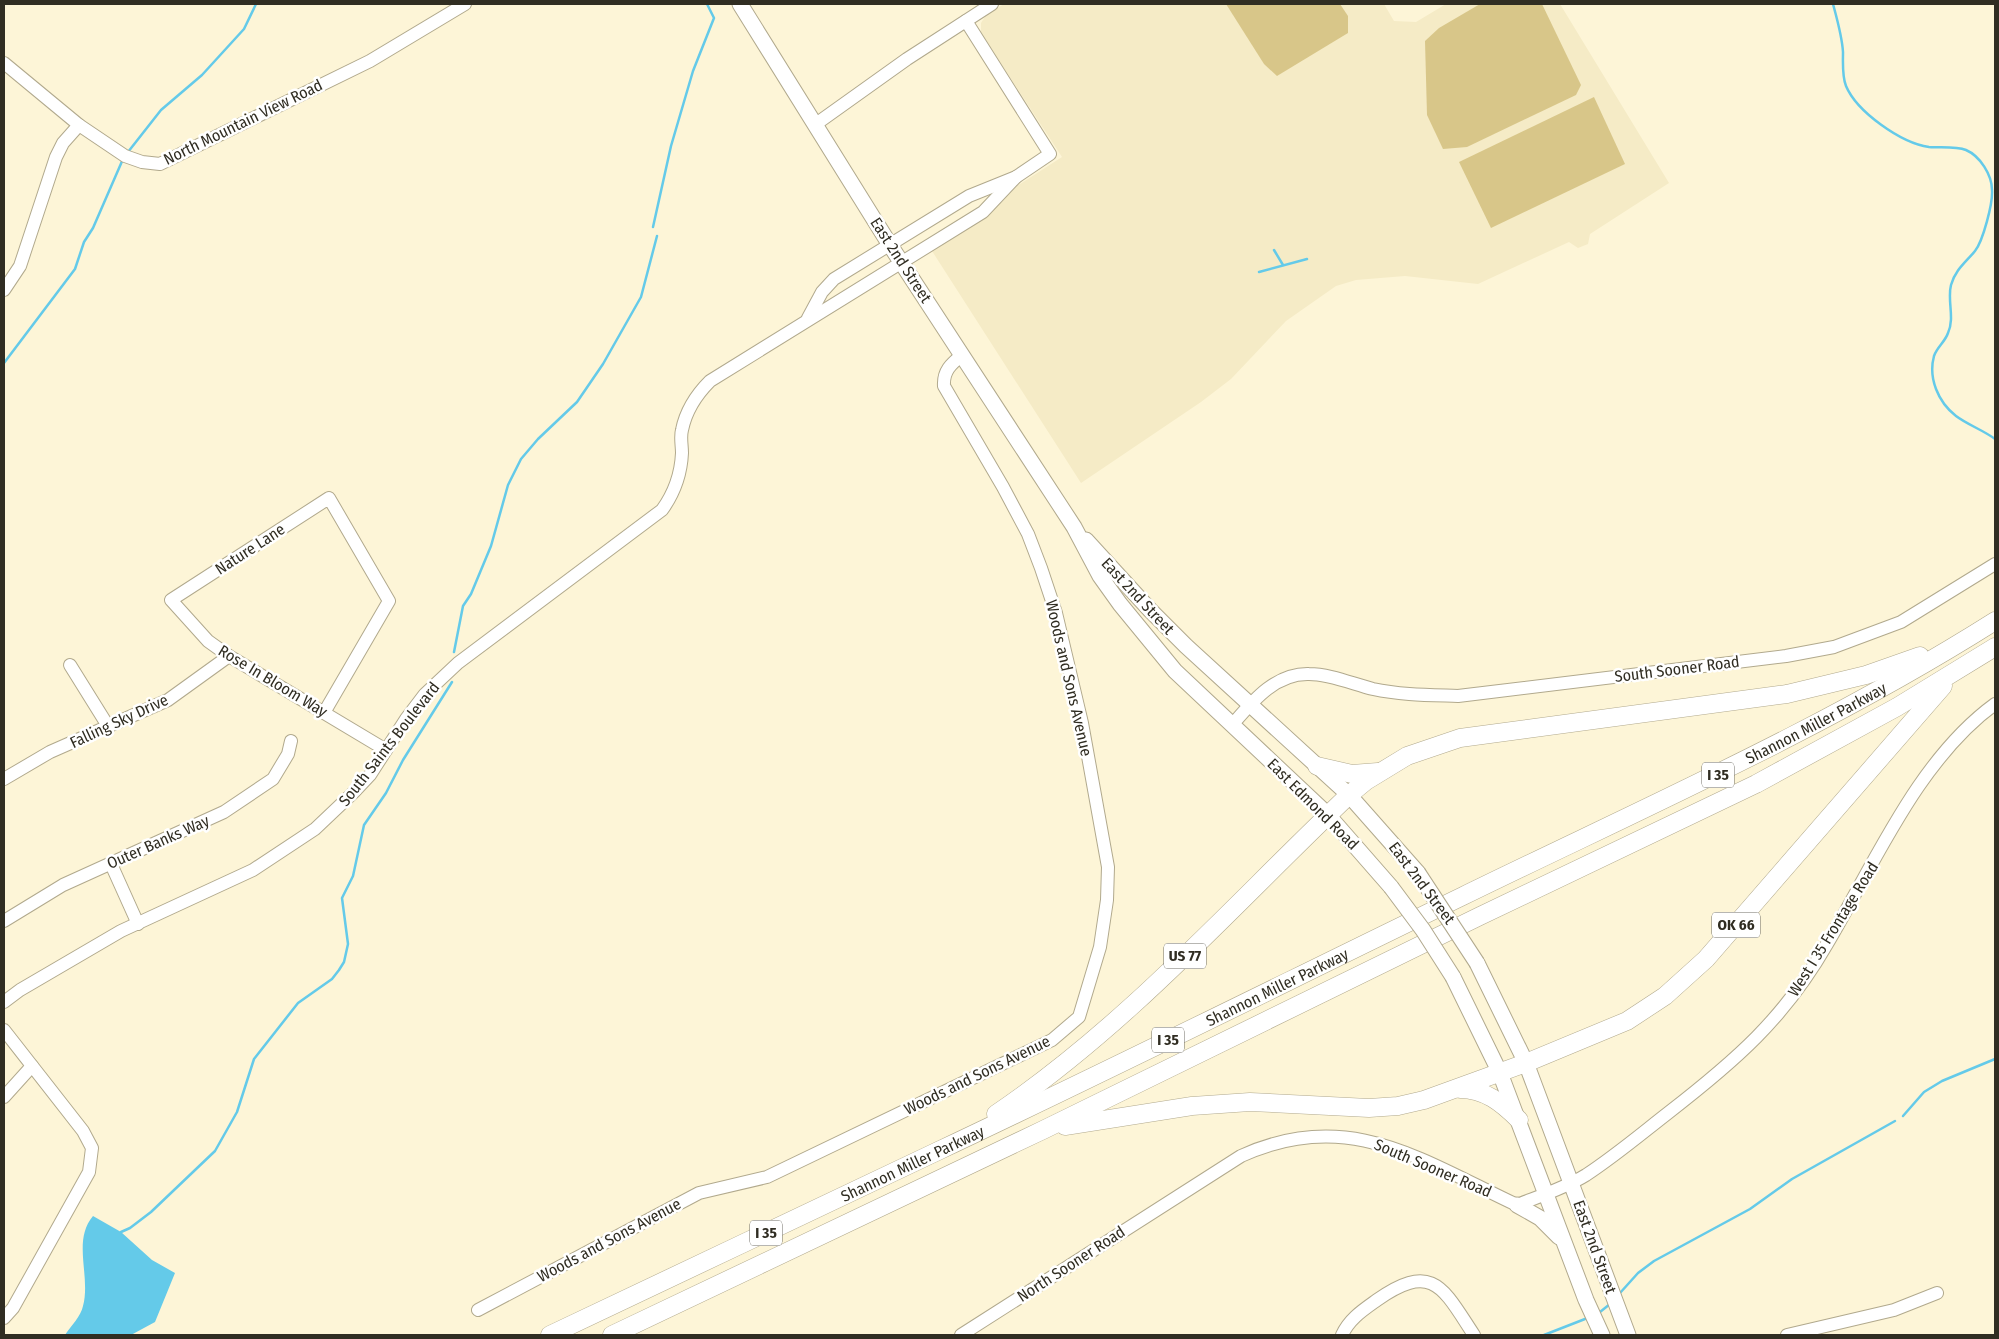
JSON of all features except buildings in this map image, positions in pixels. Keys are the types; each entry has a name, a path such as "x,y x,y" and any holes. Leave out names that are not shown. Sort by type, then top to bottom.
{"highway":[{"name":"Shannon Miller Parkway","path":"550,1335 941,1150 1777,746 1995,621"},
{"path":"1349,795 1381,771 1407,756 1460,738 1787,694 1866,675 1961,642"},
{"name":"Shannon Miller Parkway","path":"612,1335 1043,1130 1472,920 1756,784 1831,744 1953,674 1995,647"},
{"name":"OK 66","path":"1500,1073 1626,1021 1684,980 1706,959 1953,674"},
{"path":"1316,766 1352,774 1381,771"},
{"name":"US 77","path":"941,1150 1034,1088 1100,1036 1144,996 1349,795"},
{"path":"1043,1130 1124,1115 1192,1106 1250,1102 1369,1108 1398,1106 1457,1090 1500,1073"},
{"path":"1457,1090 1470,1090 1494,1098 1519,1120"}],"main road":[{"name":"East 2nd Street","path":"740,4 890,244 1074,527 1100,576 1120,604 1176,670 1232,725"},
{"name":"East 2nd Street","path":"1074,527 1150,610 1349,795 1418,873 1477,963 1526,1063 1628,1335"},
{"name":"East Edmond Road","path":"1232,725 1328,815 1391,887"},
{"name":"East 2nd Street","path":"1391,887 1423,930 1453,978 1500,1073 1602,1335"},
{"path":"1517,1205 1540,1218 1564,1241"}],"street":[{"name":"North Mountain View Road","path":"4,63 80,125 125,156 142,162 160,164 370,61 464,4"},
{"path":"816,124 907,59 992,4"},
{"name":"South Saints Boulevard","path":"808,318 822,292 834,279 969,196 1016,177 1050,154 966,21"},
{"path":"4,290 24,258 56,157 62,144 80,125"},
{"name":"South Saints Boulevard","path":"4,1002 72,958 138,924 217,889 285,851 337,810 370,774 425,694 458,663 662,510 670,499 680,475 681,432 685,417 699,392 710,381 808,318 983,212 1016,177"},
{"name":"Woods and Sons Avenue","path":"478,1310 699,1193 767,1177 1044,1044 1066,1029 1079,1017 1100,947 1107,900 1108,867 1102,832 1082,723 1056,613 1041,568 1028,534 1003,487 944,386 943,376 949,366 962,355"},
{"name":"Nature Lane","path":"171,600 329,498 388,601 325,711"},
{"name":"South Sooner Road","path":"1232,725 1250,704 1267,689 1290,677 1310,674 1402,693 1458,696 1786,656 1834,647 1900,622 1995,564"},
{"name":"Rose In Bloom Way","path":"171,600 208,641 229,656 325,711 386,750"},
{"name":"Falling Sky Drive","path":"4,779 50,752 168,700 229,656"},
{"path":"70,665 108,726"},
{"name":"West I 35 Frontage Road","path":"1546,1194 1586,1175 1638,1137 1716,1076 1759,1037 1781,1012 1818,958 1924,778 1964,730 1995,704"},
{"name":"Outer Banks Way","path":"4,921 64,885 224,812 273,779 288,754 291,741"},
{"path":"110,864 138,924"},
{"path":"4,1030 83,1131 92,1148 89,1172 13,1308 4,1318"},
{"path":"4,1097 32,1066"},
{"name":"South Sooner Road","path":"1181,1193 1241,1156 1264,1146 1293,1138 1346,1136 1397,1149 1517,1205"},
{"name":"North Sooner Road","path":"961,1335 1181,1193"},
{"path":"1517,1205 1546,1194"},
{"path":"1342,1335 1348,1323 1362,1311 1399,1285 1412,1281 1425,1281 1440,1287 1474,1335"},
{"path":"1787,1335 1894,1310 1938,1293"}],"shaded area":[{"path":"1004,4 1384,4 1394,21 1416,22 1446,4 1560,4 1669,183 1590,234 1588,244 1578,248 1569,242 1478,284 1405,276 1356,280 1336,286 1286,321 1231,379 1201,402 1081,483 932,251 995,209 1017,186 1062,157 981,33 981,23 986,15"},
{"path":"1226,4 1340,4 1348,16 1348,33 1277,76 1264,64"},
{"path":"1480,4 1542,4 1581,85 1576,95 1467,147 1443,149 1427,115 1425,41 1439,28"},
{"path":"1594,97 1625,164 1491,228 1459,162"}],"water":[{"path":"93,1216 121,1232 152,1260 175,1273 155,1322 131,1335 65,1335 78,1317 83,1306 85,1295 84,1236"}],"waterway":[{"path":"128,152 161,110 202,75 244,29 256,4"},
{"path":"653,227 671,146 693,71 714,18 707,4"},
{"path":"1833,4 1842,40 1843,74 1846,86 1860,106 1893,133 1918,144 1929,147 1966,150 1980,161 1990,178 1992,196 1987,222 1978,246 1958,271 1951,285 1950,327 1947,336 1934,356 1932,373 1936,389 1944,404 1956,416 1995,439"},
{"path":"4,363 75,269 84,242 93,228 123,159"},
{"path":"454,652 463,606 471,594 491,546 508,485 521,459 538,439 577,402 603,364 641,297 657,236"},
{"path":"1274,250 1283,265"},
{"path":"1259,272 1307,259"},
{"path":"121,1232 130,1228 151,1212 215,1151 237,1112 254,1059 298,1003 332,979 344,962 348,944 342,898 353,876 364,825 386,793 403,760 452,682"},
{"path":"1903,1116 1924,1092 1942,1081 1995,1059"},
{"path":"1620,1293 1638,1273 1654,1261 1750,1209 1792,1179 1895,1121"},
{"path":"1600,1312 1610,1304"},
{"path":"1544,1335 1585,1319"}]}
